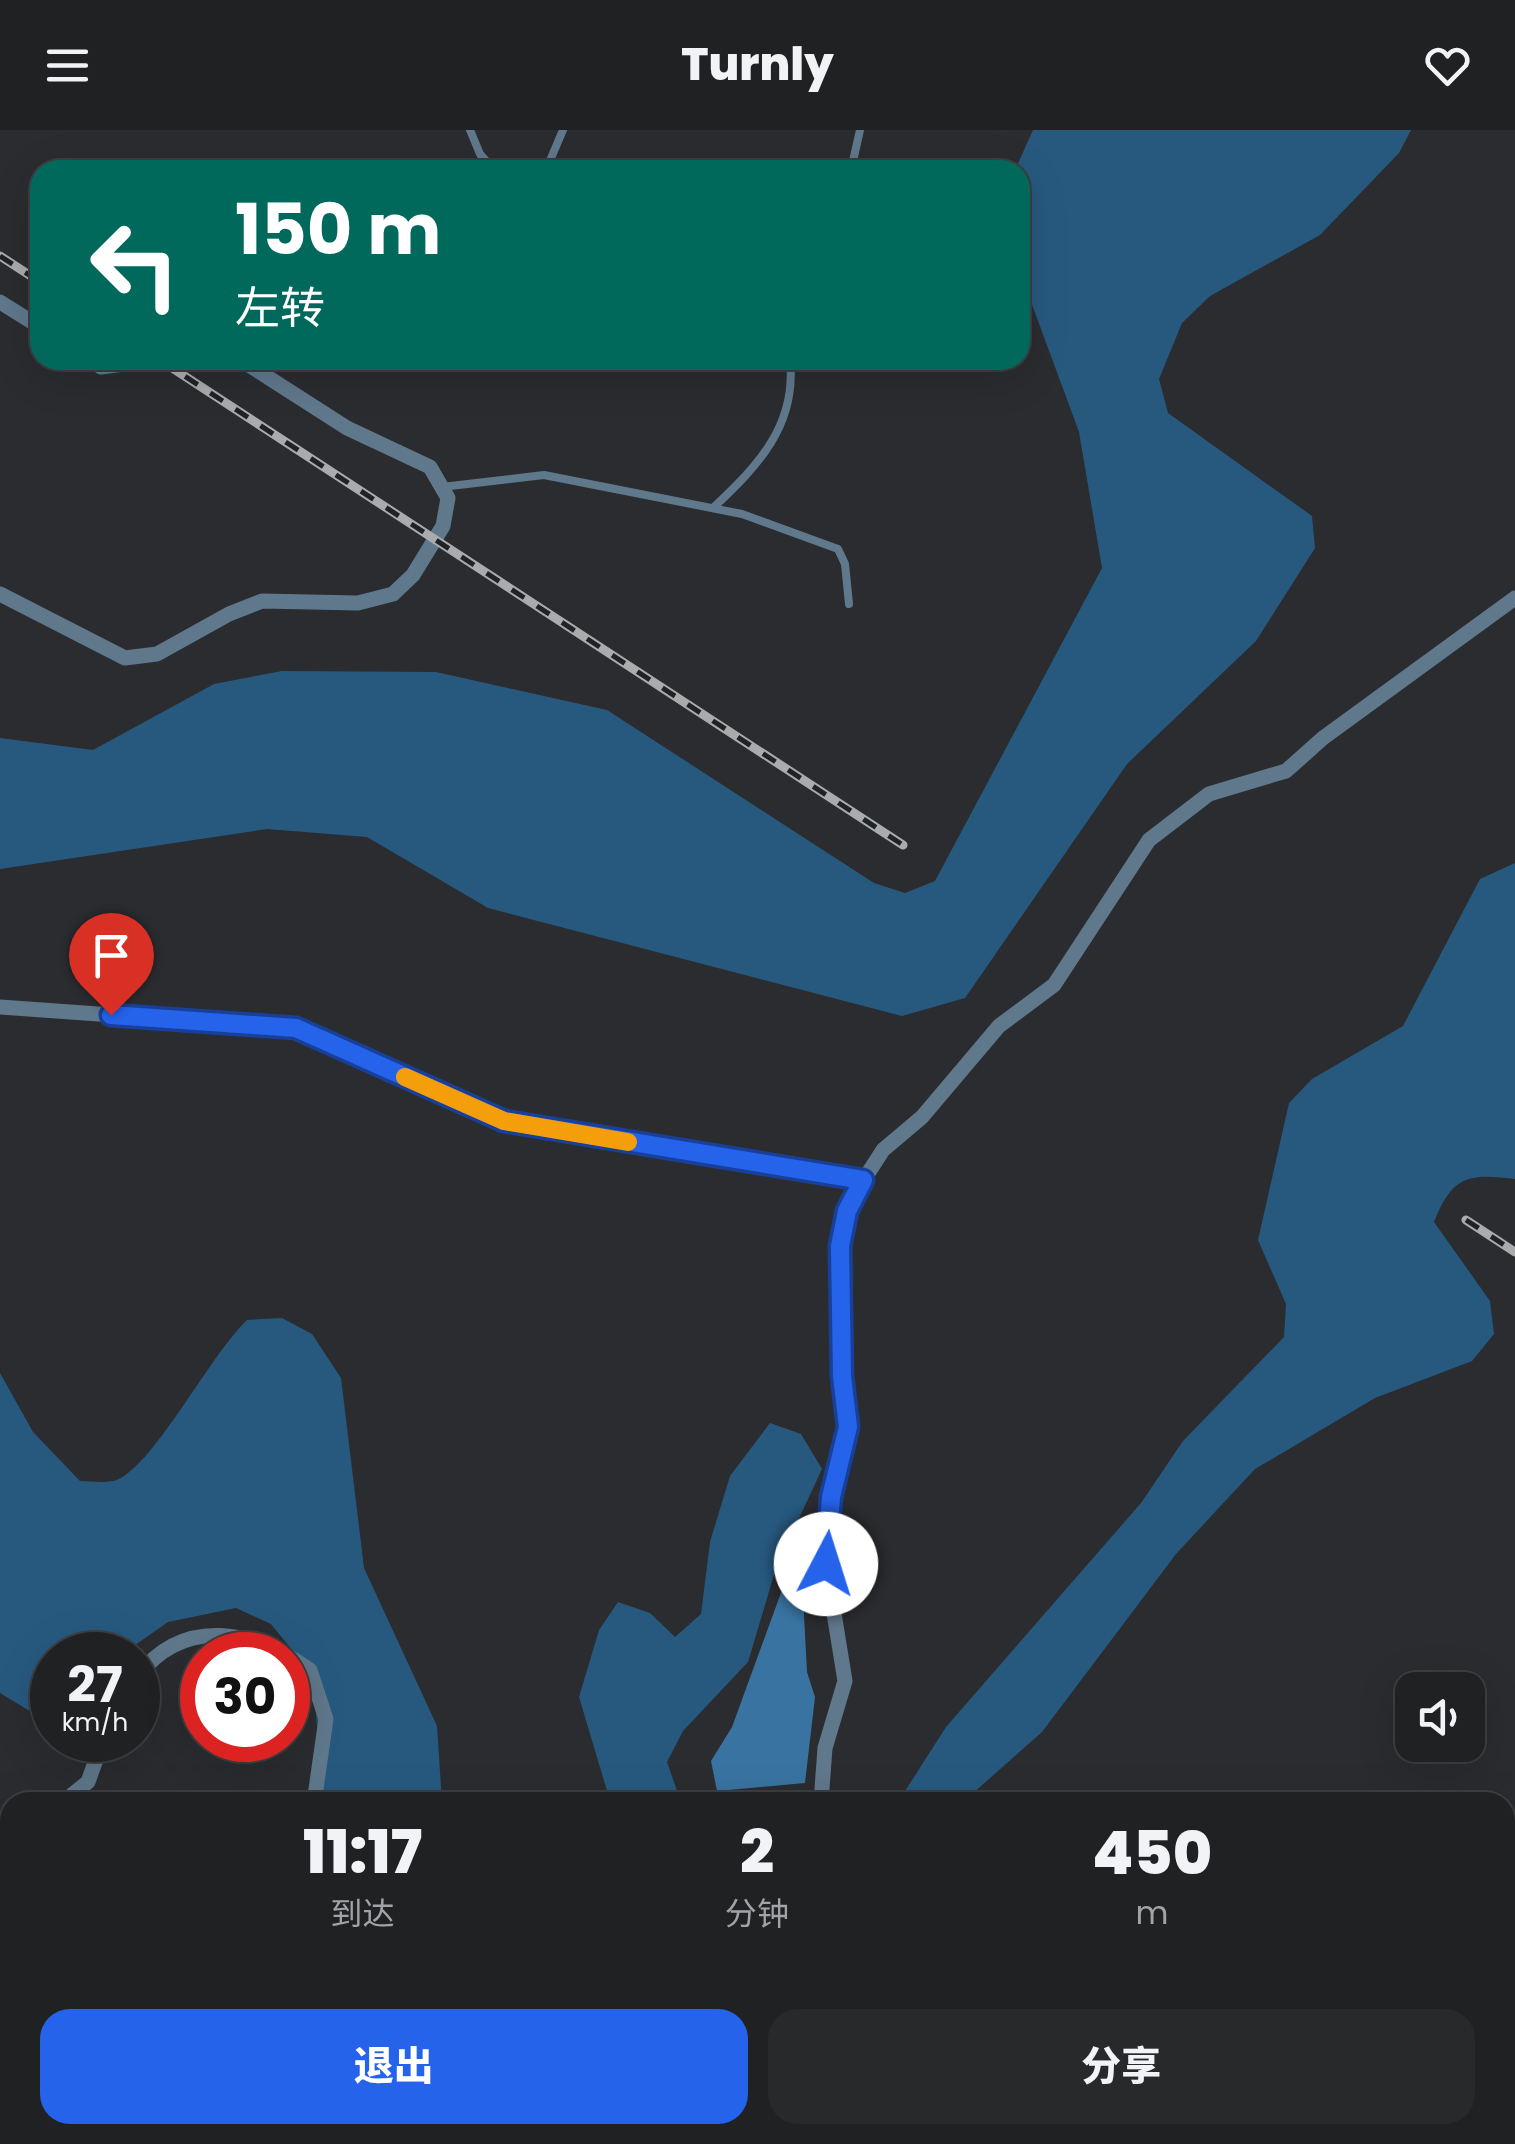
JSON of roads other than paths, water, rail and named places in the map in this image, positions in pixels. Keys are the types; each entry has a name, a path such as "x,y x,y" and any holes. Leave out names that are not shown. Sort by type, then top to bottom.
{"street":[{"path":"0,302 30,321"},
{"path":"0,594 125,658 156,654 229,614 262,602 358,603 393,594 413,575 443,526 448,498 430,467 347,428 257,370"},
{"path":"822,1792 825,1748 845,1681 826,1564 831,1497 848,1427 842,1376 840,1246 847,1211 863,1180 883,1150 922,1118 999,1026 1054,984 1149,840 1209,794 1286,770 1323,738 1515,598"},
{"path":"0,1007 296,1028 504,1121 863,1180"},
{"path":"160,1652 188,1637 228,1634 260,1640 310,1670 326,1719 316,1792"},
{"path":"76,1792 88,1782 95,1762"}],"lane":[{"path":"470,130 485,160"},
{"path":"550,160 563,130"},
{"path":"853,160 860,130"},
{"path":"712,508 750,472 771,443 792,399 791,370"},
{"path":"442,487 544,475 742,514 838,549 845,564 849,604"}],"railway":[{"path":"0,256 30,276"},
{"path":"175,370 903,845"},
{"path":"1466,1220 1515,1252"}]}
